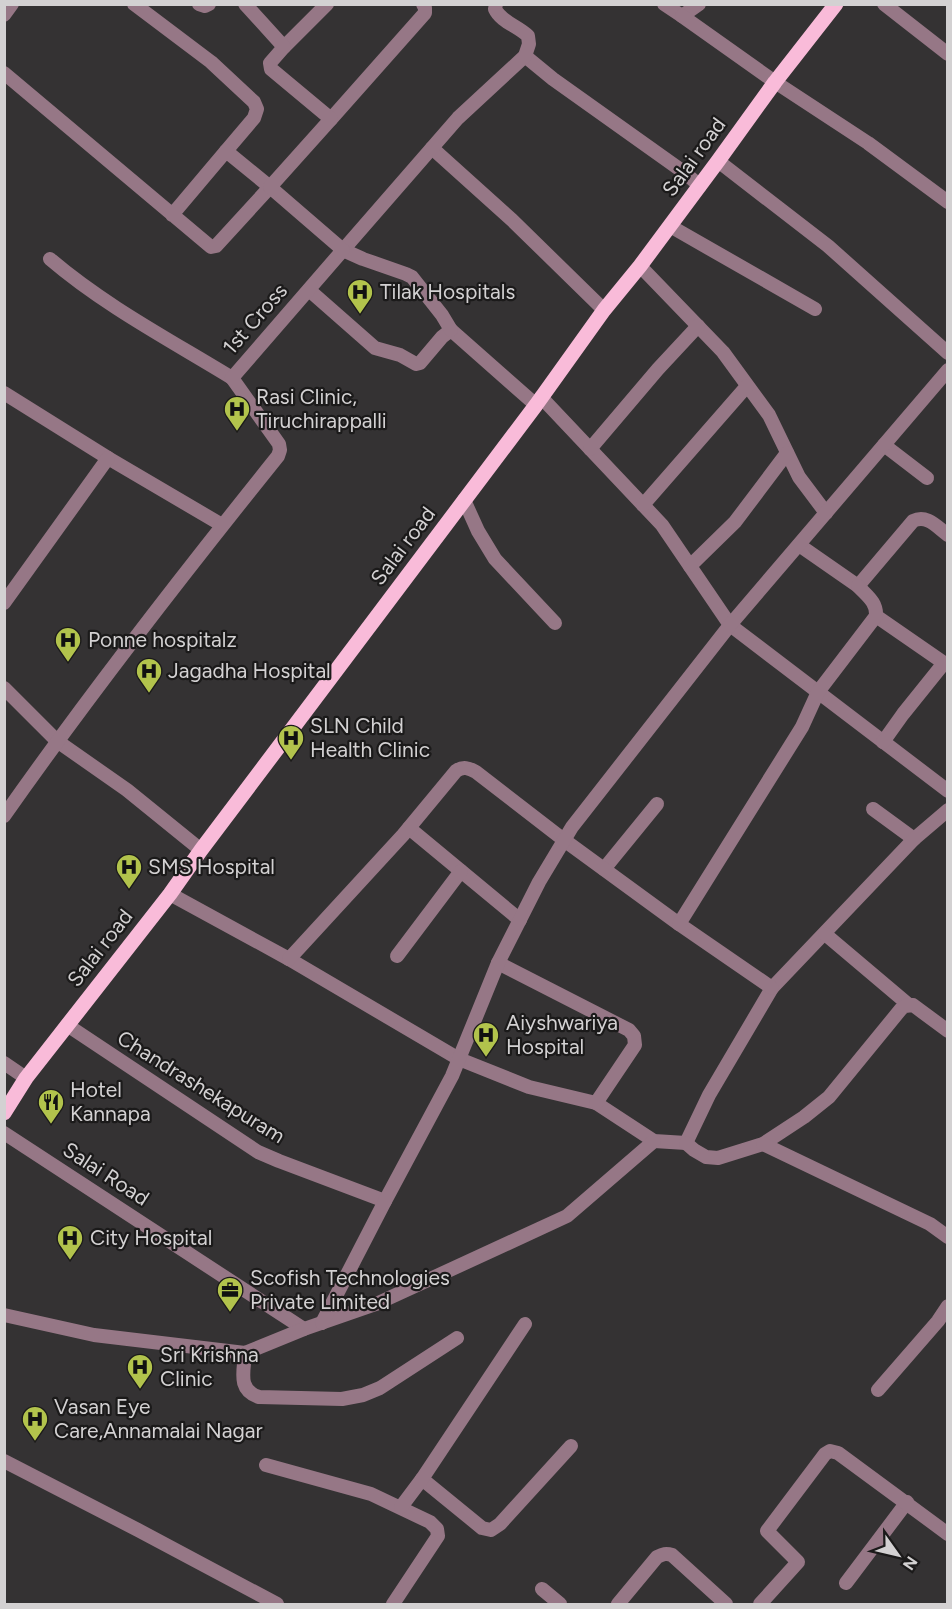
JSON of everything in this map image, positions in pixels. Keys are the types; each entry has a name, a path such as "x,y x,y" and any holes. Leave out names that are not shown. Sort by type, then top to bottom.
{"main road":[{"name":"Salai road","path":"4,1113 26,1078 170,894 604,310 640,266 775,82 836,4"}],"street":[{"path":"4,15 12,4"},
{"path":"134,4 211,62 254,102 257,110 254,118 172,214"},
{"path":"199,4 205,6 209,4"},
{"path":"245,4 284,47"},
{"path":"327,4 270,63 271,69 331,119"},
{"path":"4,73 211,247 216,246 270,187 425,13 423,4"},
{"path":"496,4 495,9 499,16 528,36 529,44 525,56 700,186"},
{"path":"664,4 775,82 868,143 948,202"},
{"path":"682,16 699,4"},
{"path":"884,4 946,49"},
{"name":"1st Cross","path":"4,816 57,741 222,525 278,456 279,444 232,378 458,118 525,56"},
{"path":"432,148 512,220 604,310"},
{"path":"226,151 343,250 412,277 451,330 538,401 590,449 662,525 730,625 948,791"},
{"path":"718,161 828,246 948,353"},
{"path":"670,226 815,309"},
{"path":"50,260 115,308 232,378"},
{"path":"640,266 723,352 769,415 800,477 826,513"},
{"path":"309,290 375,348 400,355 416,363 420,363 451,330"},
{"path":"590,449 658,369 698,327"},
{"path":"322,1323 452,1076 498,963 539,882 572,827 730,625 948,370"},
{"path":"643,505 747,386"},
{"path":"4,393 222,525"},
{"path":"884,445 927,478"},
{"path":"690,566 735,522 787,453"},
{"path":"4,603 108,458"},
{"path":"464,500 478,531 495,558 555,623"},
{"path":"858,586 913,521 927,519 948,535"},
{"path":"679,924 802,727 818,692 876,616 877,608 873,601 858,586 799,544"},
{"path":"876,616 944,663 883,742"},
{"path":"4,688 57,741 127,790 201,850"},
{"path":"289,959 409,828 456,771 465,768 476,772 679,924 772,988"},
{"path":"604,869 657,804"},
{"path":"873,809 914,840"},
{"path":"686,1143 709,1095 772,988 914,840 948,810"},
{"path":"409,828 520,920"},
{"path":"397,956 461,871"},
{"path":"170,894 289,959 459,1059 529,1087 596,1103 654,1141 686,1143 706,1157 718,1158 763,1144 804,1117 829,1097 901,1009 914,1005 948,1031"},
{"path":"825,934 909,1005"},
{"path":"498,963 629,1030 634,1036 635,1045 596,1103"},
{"name":"Chandrashekapuram","path":"67,1025 258,1152 385,1201"},
{"path":"4,1063 26,1078"},
{"name":"Salai Road","path":"4,1133 304,1329"},
{"path":"4,1315 94,1335 245,1353 304,1329 376,1304 567,1216 654,1141"},
{"path":"763,1144 930,1224 948,1237"},
{"path":"878,1390 938,1321 948,1306"},
{"path":"401,1507 525,1324"},
{"path":"245,1353 243,1384 253,1395 342,1399 363,1395 380,1388 457,1338"},
{"path":"422,1479 482,1528 491,1530 500,1524 571,1446"},
{"path":"760,1605 798,1562 767,1531 827,1452 838,1453 948,1534"},
{"path":"4,1461 277,1605"},
{"path":"266,1465 371,1494 430,1522 438,1536 393,1605"},
{"path":"846,1583 907,1502"},
{"path":"618,1605 657,1557 668,1553 726,1605"},
{"path":"542,1589 560,1605"}],"place":[{"name":"Tilak Hospitals","path":"360,315"},
{"name":"Rasi Clinic, Tiruchirappalli","path":"237,432"},
{"name":"Ponne hospitalz","path":"68,663"},
{"name":"Jagadha Hospital","path":"149,694"},
{"name":"SLN Child Health Clinic","path":"291,761"},
{"name":"SMS Hospital","path":"129,890"},
{"name":"Aiyshwariya Hospital","path":"486,1058"},
{"name":"Hotel Kannapa","path":"51,1125"},
{"name":"City Hospital","path":"70,1261"},
{"name":"Scofish Technologies Private Limited","path":"230,1313"},
{"name":"Sri Krishna Clinic","path":"140,1390"},
{"name":"Vasan Eye Care,Annamalai Nagar","path":"35,1442"}]}
